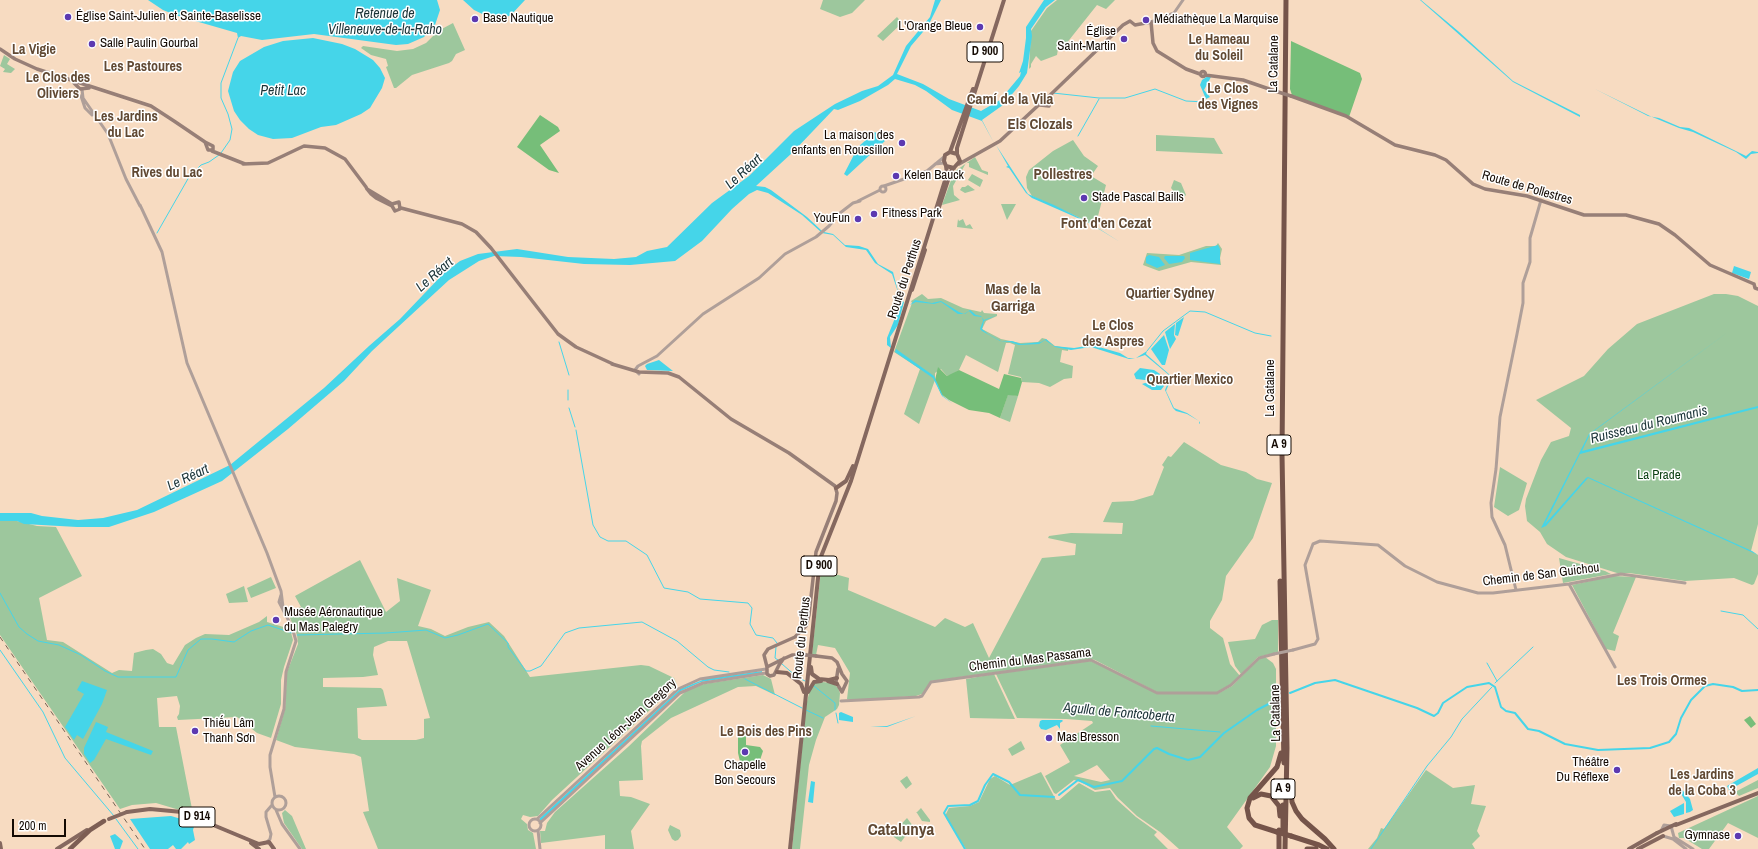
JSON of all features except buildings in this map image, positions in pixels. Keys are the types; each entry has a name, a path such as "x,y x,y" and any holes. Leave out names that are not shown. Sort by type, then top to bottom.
{"highway":[{"name":"La Catalane","path":"1283,0 1282,490 1287,748 1285,849"},
{"name":"La Catalane","path":"1281,849 1284,730 1278,484 1286,0"},
{"path":"1284,730 1277,767 1248,803 1247,814 1252,822 1259,827 1320,844 1327,849"},
{"path":"1287,748 1289,755 1290,792 1296,812 1334,849"},
{"path":"1248,803 1253,798 1261,794 1271,796 1277,801 1280,812 1281,849"},
{"name":"D 914","path":"71,849 90,830 107,820"},
{"path":"1307,849 1316,849"}],"main road":[{"name":"D 900","path":"958,156 957,148 965,117 1003,0"},
{"path":"969,158 958,156 950,152 944,157 945,165 954,168 1001,140 1045,101 1051,93 1128,22 1131,22 1135,26 1151,22"},
{"name":"Route de Pollestres","path":"1151,22 1152,37 1157,51 1186,69 1200,74 1202,77 1205,75 1243,80 1276,90 1346,116 1404,149 1434,155 1446,160 1473,184 1485,189 1519,194 1584,215 1626,215 1659,224 1675,235 1710,265 1756,283"},
{"path":"0,49 20,63 81,87 97,89 142,103 162,113 205,142 208,146 212,146 213,150 243,164 256,166 273,161 301,148"},
{"path":"142,103 162,113"},
{"name":"D 900","path":"950,152 965,117"},
{"path":"273,161 286,153 301,148 318,147 335,152 345,159 367,189 376,198 392,205 395,211 400,208 467,226 479,235 491,248 558,334 576,347 628,371 668,373 683,380 731,419 790,453 830,480 836,488 836,501 816,552 809,615 806,626 795,637 774,646 765,652 764,659 772,676 777,671 784,658"},
{"path":"958,156 959,164"},
{"name":"Route du Perthus","path":"892,350 946,174 945,165"},
{"name":"Route du Perthus","path":"789,849 820,559 851,481 944,189 954,168"},
{"path":"392,205 395,202 399,202 400,208"},
{"path":"1756,283 1754,287 1758,288"},
{"path":"612,364 638,372"},
{"path":"836,488 848,478 859,454"},
{"path":"810,650 812,674 819,679 825,680 844,676"},
{"path":"768,668 792,655 829,658 836,662 847,681 842,692 838,685 836,662"},
{"path":"768,668 787,673 801,684 805,699"},
{"path":"804,706 809,688 814,682 822,681 838,685"},
{"path":"1630,849 1676,825 1758,793"},
{"path":"789,849 795,796"},
{"name":"D 914","path":"57,849 107,820 127,813 150,809 182,812 254,842 265,843"},
{"name":"D 914","path":"127,813 150,810 182,814 247,841 259,849"},
{"path":"1630,849 1657,834"},
{"path":"1638,849 1663,836"},
{"path":"259,849 265,843 273,848"},
{"path":"1,846 6,849"}],"street":[{"path":"1151,22 1174,13 1183,0"},
{"path":"81,87 85,108 103,126 162,252 187,363 281,591 283,608 296,641 286,672 284,709 270,755 270,767 275,797 266,817 271,834 270,839 265,843"},
{"path":"638,372 642,363 658,356 703,314 759,278 791,249 816,237 848,207 880,190 880,186 885,187 927,171 944,157"},
{"path":"935,164 945,165"},
{"path":"1516,590 1505,545 1492,517 1491,502 1496,469 1500,417 1523,303 1523,283 1530,262 1530,238 1541,200"},
{"name":"Chemin de San Guichou","path":"1315,542 1327,541 1378,545 1411,570 1448,586 1478,592 1516,590 1569,584 1615,575 1641,576 1685,583"},
{"name":"Chemin du Mas Passama","path":"841,701 919,697 922,696 931,682 1091,660 1157,692 1217,693 1232,685 1259,658 1315,644 1318,639 1305,565 1310,549 1315,542"},
{"path":"1569,584 1615,667"},
{"name":"Avenue Léon-Jean Gregory","path":"537,819 678,689 700,679 768,668"},
{"name":"Avenue Léon-Jean Gregory","path":"540,823 680,693 703,683 768,668"},
{"path":"273,783 279,796"},
{"path":"275,797 284,797 286,802 285,807 282,810 281,821"},
{"path":"272,805 276,809 281,821 300,849"},
{"path":"273,848 272,833 267,816 270,811 276,809 282,810"},
{"path":"533,819 537,819 540,823 540,828 536,830 530,827 529,823 533,819"},
{"path":"1686,849 1669,838 1663,836 1661,829 1666,825 1672,827 1673,834 1677,840 1693,849"},
{"path":"536,830 539,849"},
{"path":"1669,838 1673,834"}],"green space":[{"path":"823,0 865,0 852,13 840,17 820,9"},
{"path":"1057,0 1115,0 1106,9 1097,5 1062,49 1060,47 1058,49 1057,55 1041,61 1036,56 1029,69 1031,31 1047,8"},
{"path":"897,17 902,23 883,41 877,36"},
{"path":"453,23 465,50 456,54 449,63 412,75 396,88 394,88 386,67 388,66 386,59 371,55 361,48 363,46 397,51 413,49 426,43 438,31"},
{"path":"1291,41 1360,73 1362,79 1349,117 1292,95 1290,89"},
{"path":"4,55 10,59 7,64 15,69 11,73 3,72 5,69 0,66"},
{"path":"540,115 558,127 560,131 540,145 559,173 549,170 517,147"},
{"path":"1156,135 1214,138 1223,154 1156,151"},
{"path":"1073,140 1084,156 1098,166 1091,176 1106,185 1098,216 1091,223 1032,196 1027,188 1026,177 1029,170 1053,151"},
{"path":"975,157 982,170 988,172 988,175 969,167 969,163 967,163"},
{"path":"966,164 953,186 954,195 960,200 942,205 954,172"},
{"path":"972,174 983,180 980,187 968,180"},
{"path":"1174,180 1181,183 1186,195 1181,200 1171,188"},
{"path":"968,185 975,190 965,193 960,190 962,187"},
{"path":"1001,204 1016,204 1007,220"},
{"path":"958,219 959,221 963,219 966,226 970,224 973,229 957,227"},
{"path":"1218,243 1222,249 1220,258 1221,265 1191,262 1159,271 1143,265 1147,253 1179,255 1206,246 1216,246"},
{"path":"922,294 928,299 941,298 963,308 981,312 982,310 984,313 997,314 997,316 986,321 982,329 1001,339 1020,343 1038,342 1042,338 1046,339 1055,346 1068,348 1068,351 1062,350 1060,362 1073,366 1072,378 1064,379 1050,387 1039,383 1022,382 1021,377 1008,374 1015,345 1010,343 1006,343 998,372 966,355 959,370 951,375 947,376 941,369 935,373 935,380 919,424 904,414 920,369 894,352 912,303 911,301"},
{"name":"La Prade","path":"1714,294 1738,296 1758,306 1758,524 1751,551 1758,555 1758,574 1754,584 1752,585 1734,578 1685,581 1629,573 1617,573 1566,557 1547,544 1540,532 1527,521 1525,506 1526,499 1541,460 1551,442 1569,436 1571,428 1536,400 1584,376 1608,349 1637,324"},
{"path":"938,367 947,376 959,370 999,389 1004,374 1021,378 1022,382 1018,396 1008,395 1000,418 989,413 969,410 949,400 941,394 935,380"},
{"path":"1008,394 1018,396 1010,422 1000,418"},
{"path":"1184,442 1221,465 1246,472 1257,479 1272,483 1253,538 1226,576 1222,600 1210,621 1210,628 1223,638 1230,664 1240,676 1231,684 1217,692 1157,692 1091,659 931,681 922,694 916,696 851,700 847,699 850,673 835,648 818,645 816,655 812,654 821,570 849,578 848,590 935,627 945,618 965,627 973,623 989,658 1042,558 1075,555 1076,544 1048,538 1049,536 1071,533 1122,534 1123,523 1103,522 1112,502 1133,501 1153,495 1164,467 1162,465 1168,456 1171,457"},
{"path":"1500,467 1527,483 1519,510 1508,516 1494,507"},
{"path":"0,521 17,521 37,526 56,527 82,576 39,598 47,640 63,642 112,673 119,670 132,671 134,653 153,649 161,654 167,663 173,665 185,645 196,638 205,634 229,635 259,622 267,616 267,622 290,629 293,640 281,680 281,704 271,738 257,733 237,717 178,720 177,717 180,706 177,696 157,698 159,727 176,727 193,814 156,803 132,805 120,809 0,635"},
{"path":"1559,558 1605,571 1611,574 1563,583"},
{"path":"360,560 386,612 400,601 397,578 431,590 418,626 431,629 445,636 468,627 489,622 504,636 530,677 641,665 649,666 674,678 677,685 552,800 538,816 530,817 523,815 521,819 527,824 528,830 533,833 536,849 378,849 363,812 369,811 361,757 354,754 295,747 276,740 285,709 287,672 298,644 297,635 288,613 301,607 295,596","holes":["388,641 407,641 430,718 424,719 424,738 416,740 362,740 358,738 357,708 387,706 383,690 381,688 323,687 323,678 378,675 373,655 374,647"]},
{"path":"1613,576 1636,577 1613,633 1619,636 1615,651 1606,649 1572,585"},
{"path":"271,577 276,588 251,598 247,588"},
{"path":"244,586 248,602 229,603 226,594"},
{"path":"1272,620 1278,620 1278,652 1258,657 1241,674 1235,666 1228,642 1255,639 1262,625"},
{"path":"1265,657 1273,663 1276,669 1276,746 1270,767 1227,827 1243,846 1240,849 1179,849 1160,832 1137,816 1110,788 1095,790 1081,782 1074,780 1056,794 1054,793 1045,776 1070,762 1060,745 1093,723 1092,721 1066,719 1017,718 996,674 1091,661 1157,693 1217,694 1232,686 1259,659","holes":["1097,765 1110,780 1101,782 1074,776"]},
{"path":"994,674 1015,719 970,718 966,679"},
{"path":"763,675 771,679 775,695 756,686 738,687 671,718 642,741 643,780 619,781 620,796 631,797 650,804 631,831 634,849 605,849 605,835 541,843 540,831 545,831 547,823 555,812 628,747 686,691 704,684"},
{"path":"815,683 833,683 838,688 840,693 839,705 837,709 825,717 816,740 809,765 800,849 792,849 806,706 810,689"},
{"path":"1750,716 1756,724 1751,728 1744,720"},
{"path":"738,735 746,736 746,745 760,747 763,751 760,760 746,764 742,770 738,753"},
{"path":"1021,741 1025,749 1012,756 1008,749"},
{"path":"1426,770 1453,788 1475,785 1471,804 1486,806 1477,831 1480,836 1472,844 1475,849 1368,849 1377,838 1381,828 1384,829"},
{"path":"1041,772 1056,800 1059,800 1079,783 1095,792 1110,790 1116,799 1136,817 1157,832 1154,835 1168,849 966,849 946,818 949,808 970,806 979,802 990,779 995,776 1010,785"},
{"path":"907,776 912,784 906,789 900,781"},
{"path":"1758,780 1758,788 1739,796 1735,792"},
{"path":"1758,796 1758,838 1728,823 1709,849 1702,849 1684,838 1679,838 1678,833"},
{"path":"921,808 930,822 922,821 916,813"},
{"path":"285,810 292,816 306,849 302,849 284,823 282,813"},
{"path":"907,818 913,826 901,842 891,835"},
{"path":"670,825 680,830 681,836 678,840 675,841 672,839 668,830"}],"water":[{"name":"Retenue de Villeneuve-de-la-Raho","path":"148,0 437,0 440,10 435,25 424,37 408,44 396,45 314,34 262,40 241,36 238,38 237,33 178,16 163,10"},
{"name":"Retenue de Villeneuve-de-la-Raho","path":"463,0 525,0 511,15 500,20 495,20 474,10"},
{"path":"935,0 941,0 928,26 911,46 897,74 923,84 949,99 981,111 1000,100 1020,76 1021,72 1019,73 1023,61 1026,27 1044,0 1055,0 1046,7 1031,29 1032,36 1027,73 1019,86 1003,105 982,120 994,143 982,121 952,110 915,85 895,79 888,85 860,101 838,110 834,109 792,153 756,186 765,187 771,190 807,217 822,231 821,232 802,215 768,193 757,190 749,194 732,209 702,241 675,261 630,265 584,264 521,257 494,256 479,261 449,280 372,351 344,381 288,429 222,481 154,512 109,527 77,527 24,524 17,521 0,521 0,513 31,513 42,516 78,520 103,518 137,510 230,465 324,388 400,319 444,273 460,261 478,254 517,249 568,257 614,259 636,257 647,251 667,247 712,203 749,176 794,131 835,104 862,91 878,86 893,75 906,46 930,17"},
{"path":"1420,0 1458,31 1513,81 1580,115 1580,117 1513,82"},
{"name":"Petit Lac","path":"313,38 342,44 355,49 373,60 380,68 385,78 382,88 370,108 361,114 336,125 321,127 292,138 273,139 258,135 240,120 234,111 228,91 233,72 240,61 264,47 283,41"},
{"path":"1208,76 1211,77 1204,90 1210,97 1206,99 1200,85 1202,80"},
{"path":"1595,89 1650,116 1652,117 1648,116"},
{"path":"1652,117 1659,118 1680,127 1689,128 1746,156 1752,151 1758,153 1751,154 1746,159 1736,152 1693,132"},
{"path":"875,132 885,141 847,176 844,174 858,147"},
{"path":"996,145 1028,194 1090,223 1120,242 1089,223 1032,198 1026,193 1009,168 1006,167 1008,166"},
{"path":"822,233 833,234 845,245 859,246 868,249 878,264 893,272 900,299 904,302 898,325 890,337 891,348 887,345 887,338 899,308 897,289 892,274 875,263 866,250 846,247 833,235"},
{"path":"1218,245 1220,249 1220,264 1190,260 1190,253"},
{"path":"1149,255 1159,257 1165,265 1157,268 1146,263 1146,257"},
{"path":"1165,256 1184,256 1185,258 1182,262 1169,264 1164,258"},
{"path":"1734,266 1751,272 1749,279 1732,273"},
{"path":"915,300 932,303 941,301 964,314 958,314 941,302 934,304 916,302 910,305"},
{"path":"970,310 976,315 982,317 974,316 969,311 964,314"},
{"path":"997,315 984,321 982,329 1001,341 1012,341 1021,344 1041,342 1046,339 1054,346 1074,348 1092,345 1120,353 1128,358 1135,358 1129,359 1091,347 1071,350 1055,347 1045,340 1039,344 1019,345 1000,341 982,331 980,329 983,321 982,318 984,320"},
{"path":"1184,317 1178,336 1175,335 1176,323"},
{"path":"1175,324 1174,335 1176,339 1170,349 1165,332"},
{"path":"1728,332 1590,434 1582,451 1758,406 1758,408 1580,454 1545,524 1588,477 1758,555 1588,478 1546,526 1541,528 1589,434"},
{"path":"1164,335 1169,350 1165,365 1162,365 1151,349"},
{"path":"896,349 934,376 943,396 953,404 942,396 933,378 895,352"},
{"path":"1147,351 1146,354 1170,375 1171,379 1166,391 1174,408 1187,413 1199,421 1187,414 1176,411 1173,408 1165,390 1170,378 1169,375 1145,355 1136,358"},
{"path":"659,360 673,371 647,370 645,366 647,364"},
{"path":"1140,368 1154,370 1160,374 1163,382 1136,379 1134,374"},
{"path":"1145,383 1164,386 1161,390 1152,390 1142,384"},
{"path":"762,671 762,673 701,682 681,691 541,821 539,819 680,689 705,679"},
{"path":"82,681 107,690 102,704 83,739 77,735 74,740 65,727 84,694 77,690"},
{"path":"841,712 853,717 853,722 839,720 839,713"},
{"path":"916,716 887,727 870,727 887,726"},
{"path":"1040,721 1063,721 1060,723 1060,729 1057,725 1046,730 1041,729 1039,726"},
{"path":"96,722 108,727 106,732 153,751 151,755 106,739 94,760 90,763 84,754 84,748"},
{"path":"1758,768 1758,774 1729,790 1727,786"},
{"path":"811,781 815,782 813,803 808,802"},
{"path":"1678,785 1690,799 1693,810 1690,812 1686,813 1686,802 1677,787"},
{"path":"1684,803 1684,814 1674,817 1670,811"},
{"path":"171,816 195,823 193,830 195,840 189,844 188,842 181,849 176,849 173,845 168,849 150,849 130,819"},
{"path":"115,834 123,841 120,849 115,849 110,836"}],"waterway":[{"path":"221,153 230,140 232,129 228,114 221,98 221,83 238,38"},
{"path":"1053,93 1099,98 1125,98 1155,89 1186,101 1205,102"},
{"path":"1078,136 1099,99"},
{"path":"157,233 189,177 201,165 209,162 219,155"},
{"path":"1147,351 1163,331 1190,311 1205,312 1255,333 1271,336"},
{"path":"559,342 569,375"},
{"path":"568,390 568,400"},
{"path":"569,408 575,427"},
{"path":"576,430 593,525 600,537 608,541 626,541 647,555 664,588 688,592 700,599 748,603 752,608 750,624 756,635 773,638 777,643"},
{"name":"Agulla de Fontcoberta","path":"0,593 19,627 27,634 38,641 59,645 81,655 105,671 118,677 176,677 188,650 201,639 234,642 251,631 268,625 292,633"},
{"path":"1721,611 1743,615 1758,629"},
{"name":"Agulla de Fontcoberta","path":"297,635 386,633 426,630 445,638 488,624 508,643 508,647 526,671 530,671 541,666 565,633 579,628 642,622 677,641 708,667 714,670 729,672"},
{"path":"776,647 775,658 778,660"},
{"path":"1495,683 1533,647"},
{"path":"0,650 43,712 65,758 114,816"},
{"path":"1487,663 1497,681"},
{"path":"782,664 797,677 805,681"},
{"name":"Agulla de Fontcoberta","path":"745,679 802,708"},
{"path":"1290,693 1315,683 1335,680 1417,708 1434,716 1438,713 1443,703 1467,687 1489,683 1495,687 1501,707 1506,711 1515,713 1528,729 1539,731 1565,744 1598,750 1650,748 1669,742 1676,734 1681,718 1691,700 1705,686 1713,684 1733,687 1742,691 1758,690"},
{"path":"814,686 835,703 835,710"},
{"path":"1371,849 1427,766 1451,737 1462,719 1492,687"},
{"path":"1059,795 1078,780 1094,787 1122,781 1154,749 1157,748 1169,754 1188,760 1200,757 1224,733 1257,710 1280,698"},
{"name":"Agulla de Fontcoberta","path":"806,710 823,718"},
{"path":"836,713 838,723"},
{"name":"Agulla de Fontcoberta","path":"1151,726 1220,732"},
{"path":"965,849 944,813 948,806 970,805 978,801 985,785 993,774 1009,782 1020,795 1054,797"},
{"path":"116,819 138,849"}],"railway":[{"path":"0,637 145,849"}],"place":[{"name":"Église Saint-Julien et Sainte-Baselisse","path":"68,17"},
{"name":"Base Nautique","path":"475,19"},
{"name":"Médiathèque La Marquise","path":"1146,20"},
{"name":"L'Orange Bleue","path":"980,27"},
{"name":"Église Saint-Martin","path":"1124,39"},
{"name":"Salle Paulin Gourbal","path":"92,44"},
{"name":"La maison des enfants en Roussillon","path":"902,143"},
{"name":"Kelen Bauck","path":"896,176"},
{"name":"Stade Pascal Baills","path":"1084,198"},
{"name":"Fitness Park","path":"874,214"},
{"name":"YouFun","path":"858,219"},
{"name":"Musée Aéronautique du Mas Palegry","path":"276,620"},
{"name":"Thiếu Lâm Thanh Sơn","path":"195,731"},
{"name":"Mas Bresson","path":"1049,738"},
{"name":"Chapelle Bon Secours","path":"745,752"},
{"name":"Théâtre Du Réflexe","path":"1617,770"},
{"name":"Gymnase","path":"1738,836"}],"district":[{"name":"Le Hameau du Soleil","path":"1219,48"},
{"name":"La Vigie","path":"34,50"},
{"name":"Les Pastoures","path":"143,67"},
{"name":"Le Clos des Oliviers","path":"58,86"},
{"name":"Le Clos des Vignes","path":"1228,98"},
{"name":"Camí de la Vila","path":"1010,100"},
{"name":"Els Clozals","path":"1040,125"},
{"name":"Les Jardins du Lac","path":"126,126"},
{"name":"Rives du Lac","path":"167,173"},
{"name":"Pollestres","path":"1063,175"},
{"name":"Font d'en Cezat","path":"1106,224"},
{"name":"Quartier Sydney","path":"1170,294"},
{"name":"Mas de la Garriga","path":"1013,298"},
{"name":"Le Clos des Aspres","path":"1113,334"},
{"name":"Quartier Mexico","path":"1190,380"},
{"name":"Les Trois Ormes","path":"1662,681"},
{"name":"Le Bois des Pins","path":"766,732"},
{"name":"Les Jardins de la Coba 3","path":"1702,784"},
{"name":"Catalunya","path":"901,830"}],"water label":[{"name":"Le Réart","path":"744,172"},
{"name":"Le Réart","path":"435,275"},
{"name":"Ruisseau du Roumanis","path":"1649,425"},
{"name":"Le Réart","path":"188,478"}]}
